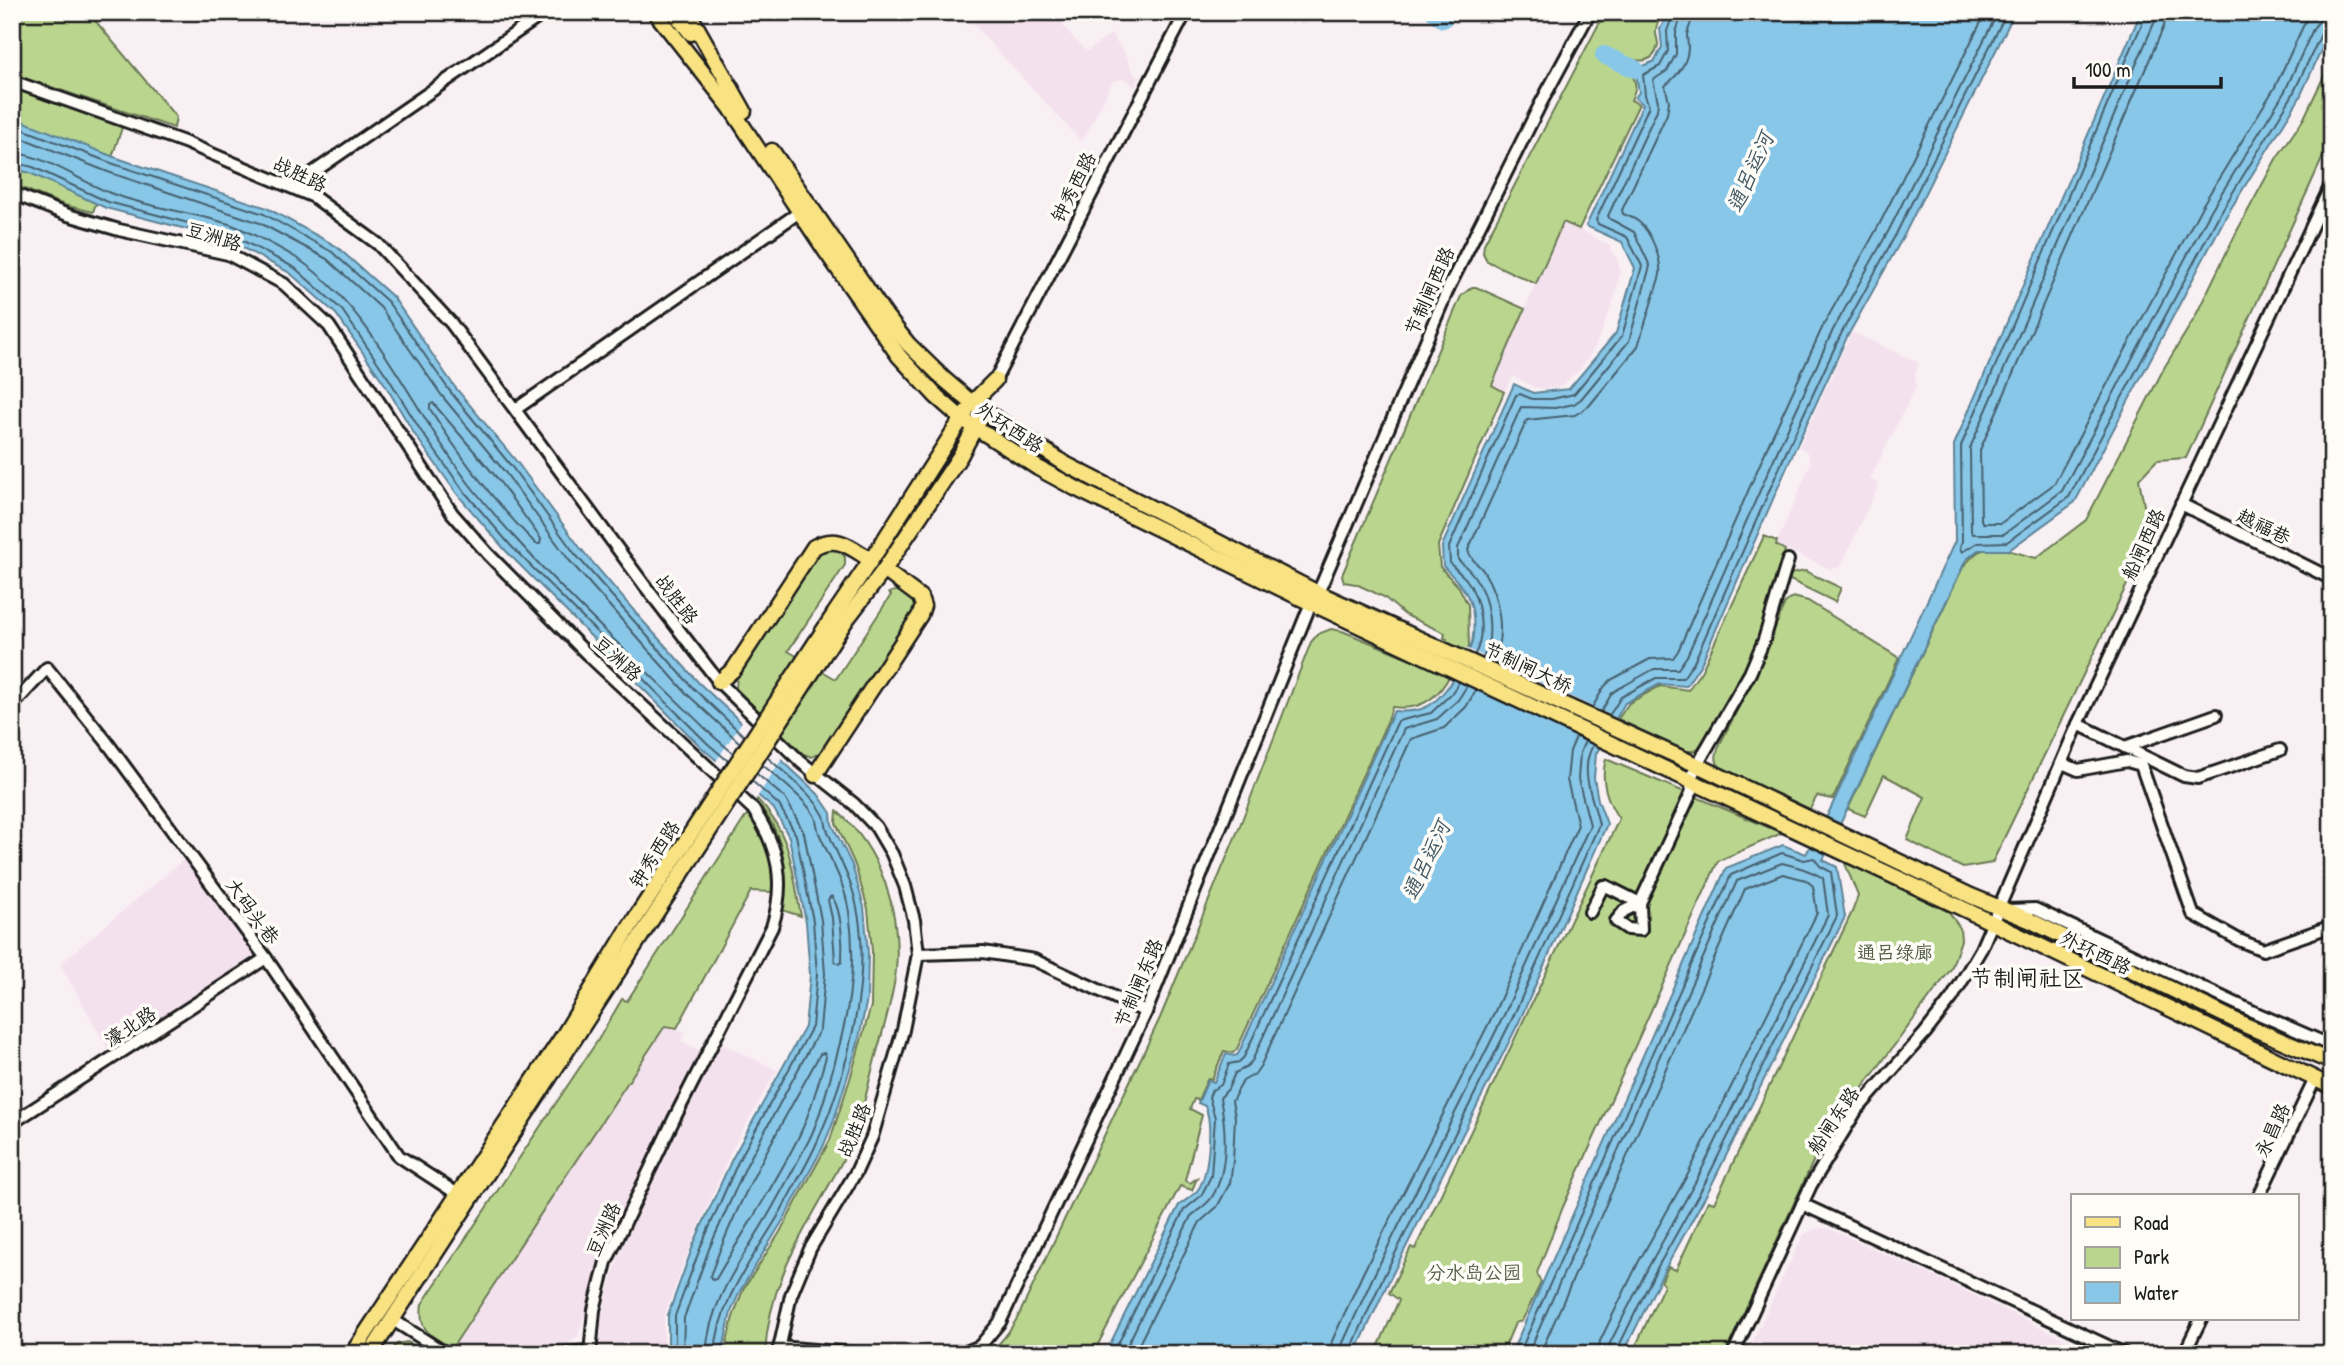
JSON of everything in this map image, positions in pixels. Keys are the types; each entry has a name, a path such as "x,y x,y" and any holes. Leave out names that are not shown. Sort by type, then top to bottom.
{"main road":[{"name":"外环西路","path":"655,12 734,105"},
{"name":"外环西路","path":"673,12 677,25 893,325 908,344 945,380 978,407 1067,465 1315,598"},
{"name":"外环西路","path":"688,12 734,105 825,250 899,356 936,396 975,428 1075,488 1391,632"},
{"name":"外环西路","path":"978,407 995,380"},
{"name":"钟秀西路","path":"370,1354 393,1321 464,1198 565,1033 635,932 841,617 871,560 961,418 978,407"},
{"name":"钟秀西路","path":"841,617 884,570 960,456 975,428 978,407"},
{"path":"719,682 734,669 814,547 825,541 839,541 871,560"},
{"path":"815,775 920,615 923,606 920,597 884,570"},
{"name":"节制闸大桥","path":"1391,632 1697,765"},
{"name":"节制闸大桥","path":"1391,632 1690,780"},
{"name":"外环西路","path":"1697,765 2247,1026 2332,1062"},
{"name":"外环西路","path":"1690,780 2332,1087"},
{"name":"钟秀西路","path":"352,1354 464,1198"}],"street":[{"path":"292,187 546,12"},
{"name":"钟秀西路","path":"995,380 1186,12"},
{"name":"节制闸西路","path":"1315,598 1449,287 1590,12"},
{"name":"战胜路","path":"12,81 184,142 292,187 314,197 378,244 451,323 719,682 815,775 854,804 876,827 892,854 905,886 914,920 918,954 903,1030 872,1137 856,1172 810,1249 791,1295 778,1351"},
{"name":"船闸西路","path":"1991,923 2001,908 2078,724 2332,183"},
{"name":"豆洲路","path":"12,192 68,215 119,230 228,254 284,284 329,326 452,513 488,554 587,654 752,809 774,846 780,888 778,909 772,928 674,1119 606,1262 594,1310 590,1352"},
{"path":"516,409 801,211"},
{"name":"越福巷","path":"2181,504 2332,579"},
{"path":"1590,912 1603,886 1640,903 1692,791 1690,780 1697,765 1750,673 1764,640 1788,560"},
{"name":"节制闸东路","path":"961,1354 980,1346 1000,1322 1146,1012 1315,598"},
{"name":"大码头巷","path":"12,706 47,668 106,741 266,958 399,1156 464,1198"},
{"path":"2125,747 2216,715"},
{"path":"2078,724 2184,776 2199,778 2280,750"},
{"path":"2062,763 2078,770 2127,761 2141,765 2193,914 2263,950 2332,926"},
{"path":"2001,908 2035,909 2332,1046"},
{"name":"船闸东路","path":"1732,1354 1811,1185 1856,1111 1925,1034 1952,999 1981,949 1991,923"},
{"path":"918,954 983,952 1034,960 1146,1012"},
{"name":"濠北路","path":"12,1123 266,958"},
{"name":"永昌路","path":"2260,1194 2315,1079"},
{"path":"1802,1205 2124,1354"},
{"path":"2185,1354 2201,1320"},
{"path":"393,1321 450,1354"},
{"path":"778,1351 864,1354"},
{"path":"551,1354 590,1352"}],"shaded area":[{"path":"965,12 1051,12 1086,52 1111,34 1124,52 1134,74 1140,77 1134,87 1123,79 1113,81 1082,142 981,33"},
{"path":"1563,221 1609,245 1617,258 1620,269 1611,308 1594,349 1578,372 1559,387 1534,387 1513,376 1504,392 1492,385"},
{"path":"1852,332 1919,363 1915,373 1916,386 1870,479 1879,484 1843,561 1839,567 1830,569 1776,545 1811,463 1806,451 1799,447"},
{"path":"189,855 259,960 112,1056 60,964"},
{"path":"665,1026 686,1033 681,1041 704,1053 605,1246 578,1336 568,1344 560,1345 481,1352 452,1348 557,1183"},
{"path":"720,1043 777,1070 732,1149 686,1257 664,1317 664,1354 599,1354 602,1315 620,1251"},
{"path":"1828,1228 2097,1354 1747,1354 1804,1235 1814,1229"}],"green space":[{"path":"12,12 88,12 176,117 174,128 12,74"},
{"path":"1605,12 1663,12 1656,27 1658,44 1655,53 1643,60 1626,58 1603,50 1599,54 1632,75 1635,91 1631,100 1639,104 1579,229 1563,222 1536,284 1487,261 1483,253 1484,244"},
{"path":"2332,59 2332,137 2186,458 2157,460 2139,479 2150,537 1992,863 1963,868 1907,840 1925,797 1884,775 1865,816 1848,809 1963,567 1975,554 1986,549 2008,550 2036,558 2086,520 2276,159 2304,118"},
{"path":"12,88 123,125 93,212 64,205 12,184"},
{"path":"1472,287 1525,309 1492,385 1504,392 1438,545 1440,567 1459,587 1468,605 1467,651 1446,643 1445,633 1405,615 1384,597 1356,584 1344,582 1342,575 1461,296"},
{"path":"1764,536 1777,541 1776,545 1785,550 1765,623 1730,700 1699,747 1694,751 1683,751 1618,719 1629,703 1660,686 1688,690 1702,670"},
{"path":"822,549 838,549 845,557 845,565 788,651 836,679 891,595 889,593 906,593 915,608 823,751 812,757 795,751 739,695 736,688 737,677"},
{"path":"1805,571 1841,588 1835,602 1788,579 1790,574"},
{"path":"1793,597 1808,601 1899,658 1833,799 1817,796 1810,809 1721,768 1716,758 1719,746 1760,665 1785,603"},
{"path":"1331,629 1342,631 1450,675 1440,691 1427,702 1411,707 1392,707 1237,1049 1233,1053 1224,1051 1212,1079 1208,1078 1198,1100 1194,1099 1190,1109 1202,1115 1185,1180 1190,1183 1197,1178 1192,1190 1180,1186 1093,1354 986,1354 1001,1341 1019,1315 1160,1018 1239,828 1311,642 1318,634"},
{"name":"分水岛公园","path":"1606,759 1782,833 1718,861 1563,1207 1537,1273 1541,1283 1522,1321 1515,1323 1502,1354 1375,1354 1399,1300 1389,1293 1411,1247 1415,1249 1619,819 1606,790"},
{"path":"757,799 769,812 784,839 801,916 782,910 786,881 782,852 773,825 756,802"},
{"path":"837,811 866,844 885,883 897,948 892,993 855,1132 783,1273 768,1325 765,1354 724,1354 743,1290 780,1232 830,1140 871,1006 872,951 868,909 855,865 836,823"},
{"path":"748,813 765,840 772,892 751,891 677,1028 665,1026 452,1348 424,1327 422,1304 598,1040 622,999 627,1001"},
{"name":"通吕绿廊","path":"1844,861 1949,912 1960,928 1961,940 1951,969 1816,1155 1725,1354 1632,1354 1664,1285 1661,1282 1668,1267 1676,1270 1708,1201 1714,1203 1852,912 1858,896"},
{"path":"407,1342 433,1354 389,1354 397,1344"}],"water":[{"name":"通吕运河","path":"1669,12 2015,12 1903,237 1847,337 1701,664 1686,686 1660,684 1625,703 1596,754 1594,778 1598,800 1607,824 1519,1022 1355,1354 1105,1354 1179,1205 1197,1191 1201,1184 1207,1162 1209,1124 1205,1106 1198,1103 1208,1080 1214,1082 1226,1054 1238,1054 1394,711 1414,711 1432,703 1452,681 1470,648 1474,626 1471,605 1463,588 1443,566 1442,546 1514,384 1533,393 1569,389 1616,333 1635,268 1622,242 1586,226 1643,104 1635,98 1639,92 1635,69 1655,61 1662,47 1660,29"},
{"path":"2141,12 2332,12 2332,27 2299,99 2225,218 2075,502 2009,550 1978,550 1966,560 1823,860 1837,867 1845,917 1711,1186 1663,1273 1623,1354 1511,1354 1726,868 1783,845 1806,854 1828,814 1955,541 1954,445"},
{"path":"12,117 114,157 267,208 336,246 393,297 454,386 517,462 581,549 641,619 699,683 818,794 831,813 832,824 852,865 864,907 868,953 867,999 858,1043 833,1123 785,1217 740,1291 731,1312 722,1354 668,1354 668,1315 694,1243 732,1159 805,1027 810,975 806,922 789,837 774,809 702,748 506,551 457,494 336,314 290,273 228,240 106,208 30,173 12,168"}],"pier":[{"path":"1466,648 1619,719 1603,748 1450,677"},
{"path":"743,720 783,757 756,799 715,763"}],"waterway":[{"path":"1434,12 1443,19"},
{"path":"1604,55 1635,69"}],"district":[{"name":"节制闸社区","path":"2027,977"}]}
